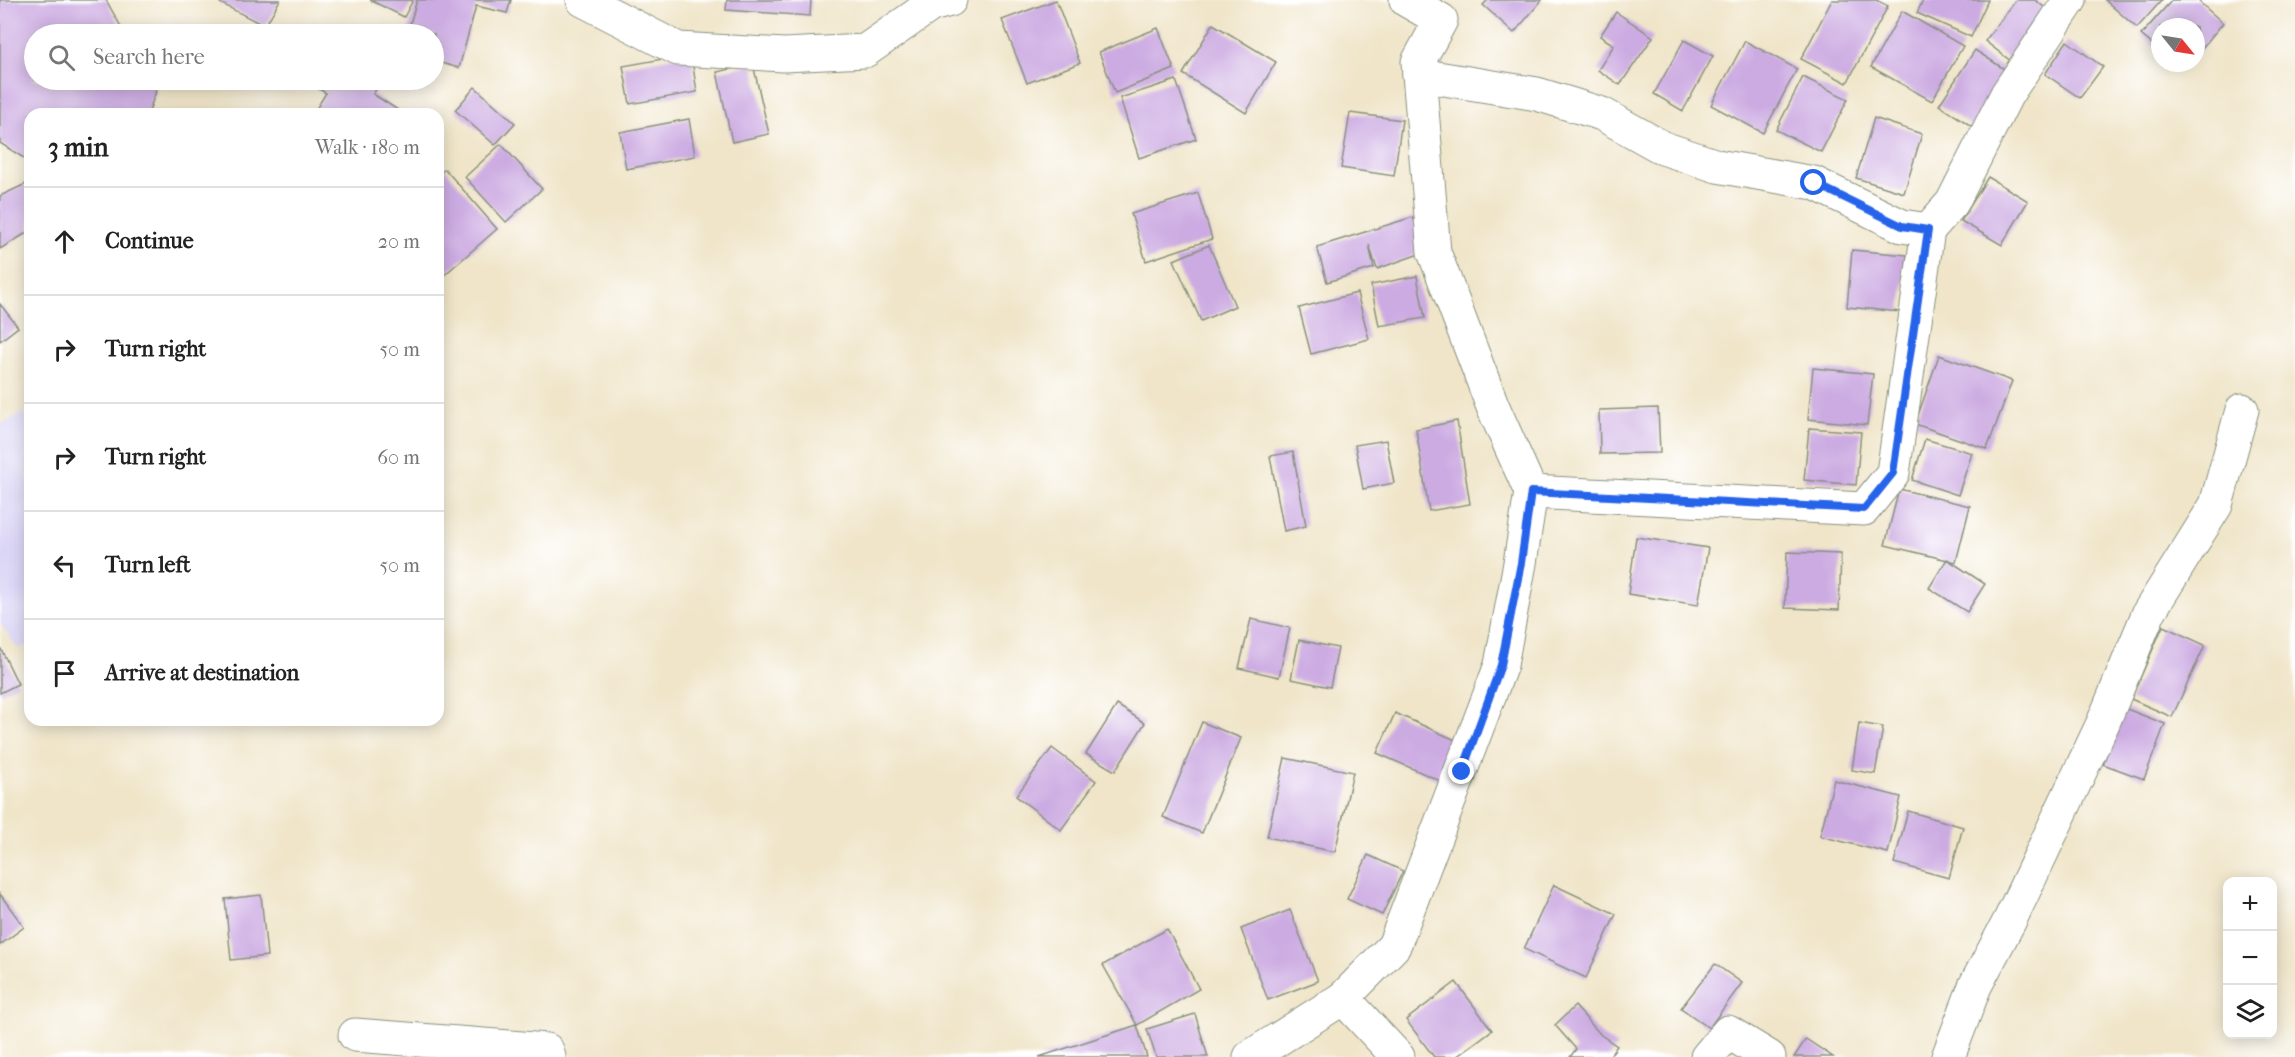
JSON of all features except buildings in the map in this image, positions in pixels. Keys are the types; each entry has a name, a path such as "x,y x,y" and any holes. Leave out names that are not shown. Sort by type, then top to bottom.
{"street":[{"path":"583,0 678,49 784,55 865,51 932,5 950,0"},
{"path":"1250,1057 1343,998 1394,946 1501,665 1521,563 1531,492 1492,407 1434,252 1418,62 1447,10 1406,0"},
{"path":"1531,492 1864,509 1893,473 1928,230 1952,203 2007,94 2070,0"},
{"path":"1419,75 1537,94 1602,114 1663,148 1717,166 1814,183 1902,226 1928,230"},
{"path":"1947,1057 1975,986 2010,920 2103,723 2149,612 2216,505 2242,410"},
{"path":"1343,998 1398,1057"},
{"path":"1707,1057 1728,1032 1769,1057"},
{"path":"355,1035 548,1050 549,1057"}],"shaded area":[{"path":"24,412 24,646 18,649 0,623 0,425"}],"route":[{"path":"1462,772 1501,665 1521,563 1531,492 1864,509 1893,473 1928,230 1902,226 1814,183"}]}
